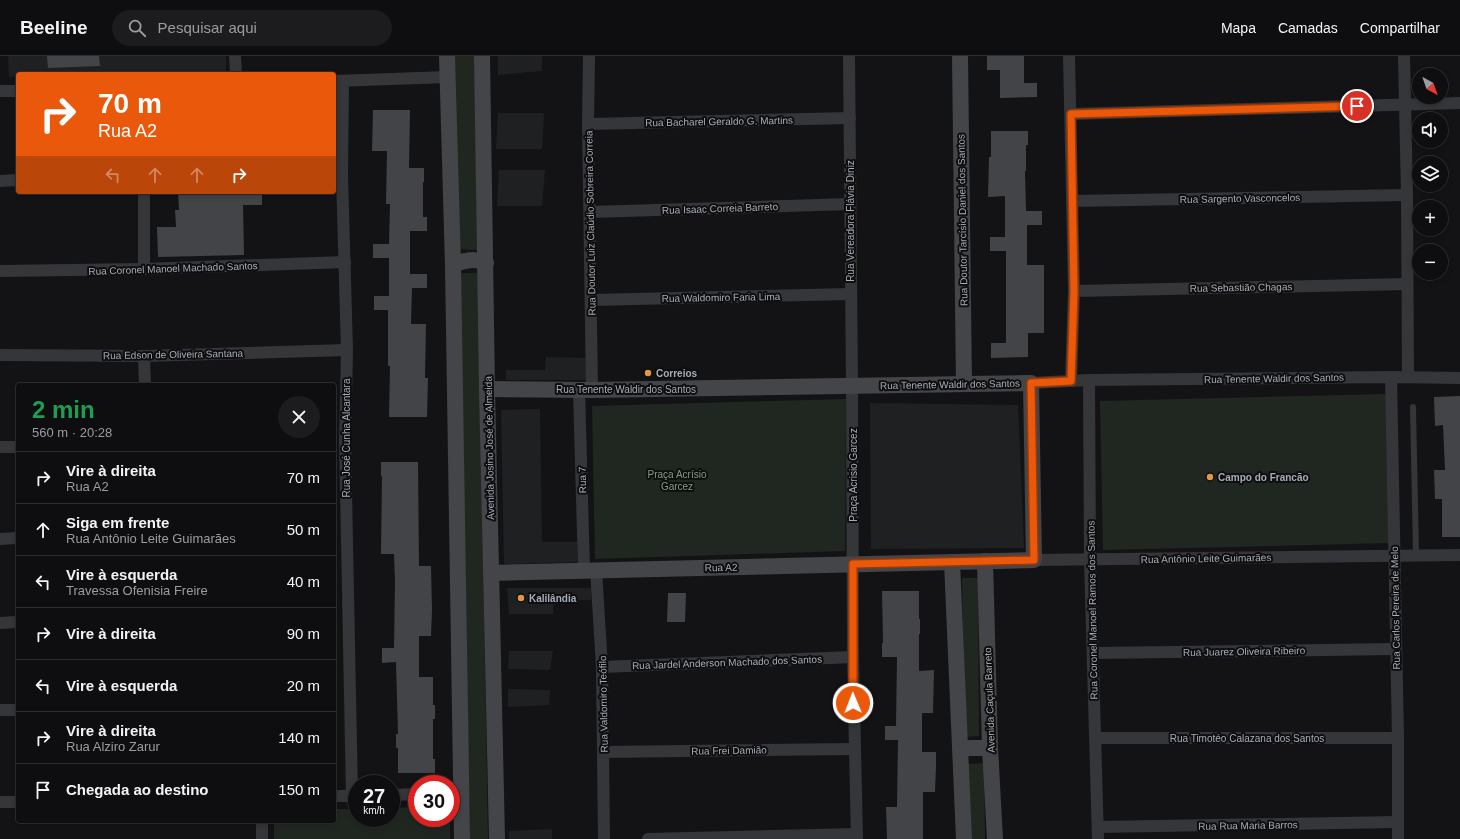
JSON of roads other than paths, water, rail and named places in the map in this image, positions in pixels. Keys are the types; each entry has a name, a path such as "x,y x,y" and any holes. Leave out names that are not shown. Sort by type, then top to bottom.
{"street":[{"path":"235,56 236,72"},
{"path":"448,56 453,265 456,775"},
{"name":"Avenida Josino José de Almeida","path":"482,56 487,388 497,839"},
{"name":"Rua Doutor Luiz Claúdio Sobreira Correia","path":"586,390 592,300 588,124 589,56"},
{"name":"Rua Vereadora Flávia Diniz","path":"849,56 852,386"},
{"name":"Rua Doutor Tarcísio Daniel dos Santos","path":"960,56 964,384"},
{"path":"1069,56 1074,291 1071,381"},
{"path":"1404,56 1407,195 1408,377"},
{"path":"338,81 448,77"},
{"name":"Rua José Cunha Alcantara","path":"338,81 338,176 345,262 347,350 339,441 353,775"},
{"path":"0,91 16,90"},
{"path":"1071,114 1460,103"},
{"name":"Rua Bacharel Geraldo G. Martins","path":"588,124 850,118"},
{"path":"0,181 16,180"},
{"path":"144,194 144,269"},
{"name":"Rua Sargento Vasconcelos","path":"1072,201 1407,195"},
{"name":"Rua Isaac Correia Barreto","path":"590,212 850,204"},
{"path":"453,265 472,260 479,260 486,263"},
{"name":"Rua Coronel Manoel Machado Santos","path":"0,271 144,269 345,262"},
{"name":"Rua Sebastião Chagas","path":"1074,291 1408,284"},
{"name":"Rua Waldomiro Faria Lima","path":"592,300 850,294"},
{"name":"Rua Edson de Oliveira Santana","path":"0,355 144,356 347,350"},
{"path":"144,356 145,383"},
{"name":"Rua Tenente Waldir dos Santos","path":"487,388 586,390 1031,383 1089,380 1391,377 1460,378"},
{"name":"Rua Carlos Pereira de Melo","path":"1391,377 1398,738 1398,839"},
{"name":"Rua Coronel Manoel Ramos dos Santos","path":"1089,380 1090,560 1098,833"},
{"path":"1031,383 1034,560"},
{"name":"Praça Acrisio Garcez","path":"852,386 854,748 857,837"},
{"name":"Rua 7","path":"586,390 590,570"},
{"path":"0,447 16,446"},
{"path":"0,539 16,538"},
{"name":"Rua Antônio Leite Guimarães","path":"952,562 1460,555"},
{"name":"Avenida Caçula Barreto","path":"985,561 990,748 995,839"},
{"path":"952,562 964,839"},
{"name":"Rua A2","path":"491,573 952,562"},
{"name":"Rua Valdomiro Teófilo","path":"590,570 602,667 604,839"},
{"path":"0,622 16,622"},
{"name":"Rua Juarez Oliveira Ribeiro","path":"1093,653 1396,648"},
{"name":"Rua Jardel Anderson Machado dos Santos","path":"602,667 853,657"},
{"path":"0,710 16,710"},
{"name":"Rua Timotéo Calazana dos Santos","path":"1096,738 1398,738"},
{"name":"Rua Frei Damião","path":"604,752 854,748"},
{"path":"960,748 990,748"},
{"path":"336,796 348,796"},
{"path":"0,802 16,802"},
{"name":"Rua Rua Maria Barros","path":"1098,833 1398,822"},
{"path":"262,823 262,839"},
{"path":"460,824 462,839"},
{"path":"648,839 857,837"}],"lane":[{"path":"1414,407 1416,555"}],"place":[{"name":"Correios","path":"648,373"},
{"name":"Campo do Francão","path":"1210,477"},
{"name":"Kalilândia","path":"521,598"}],"park label":[{"name":"Praça Acrísio Garcez","path":"677,480"}]}
